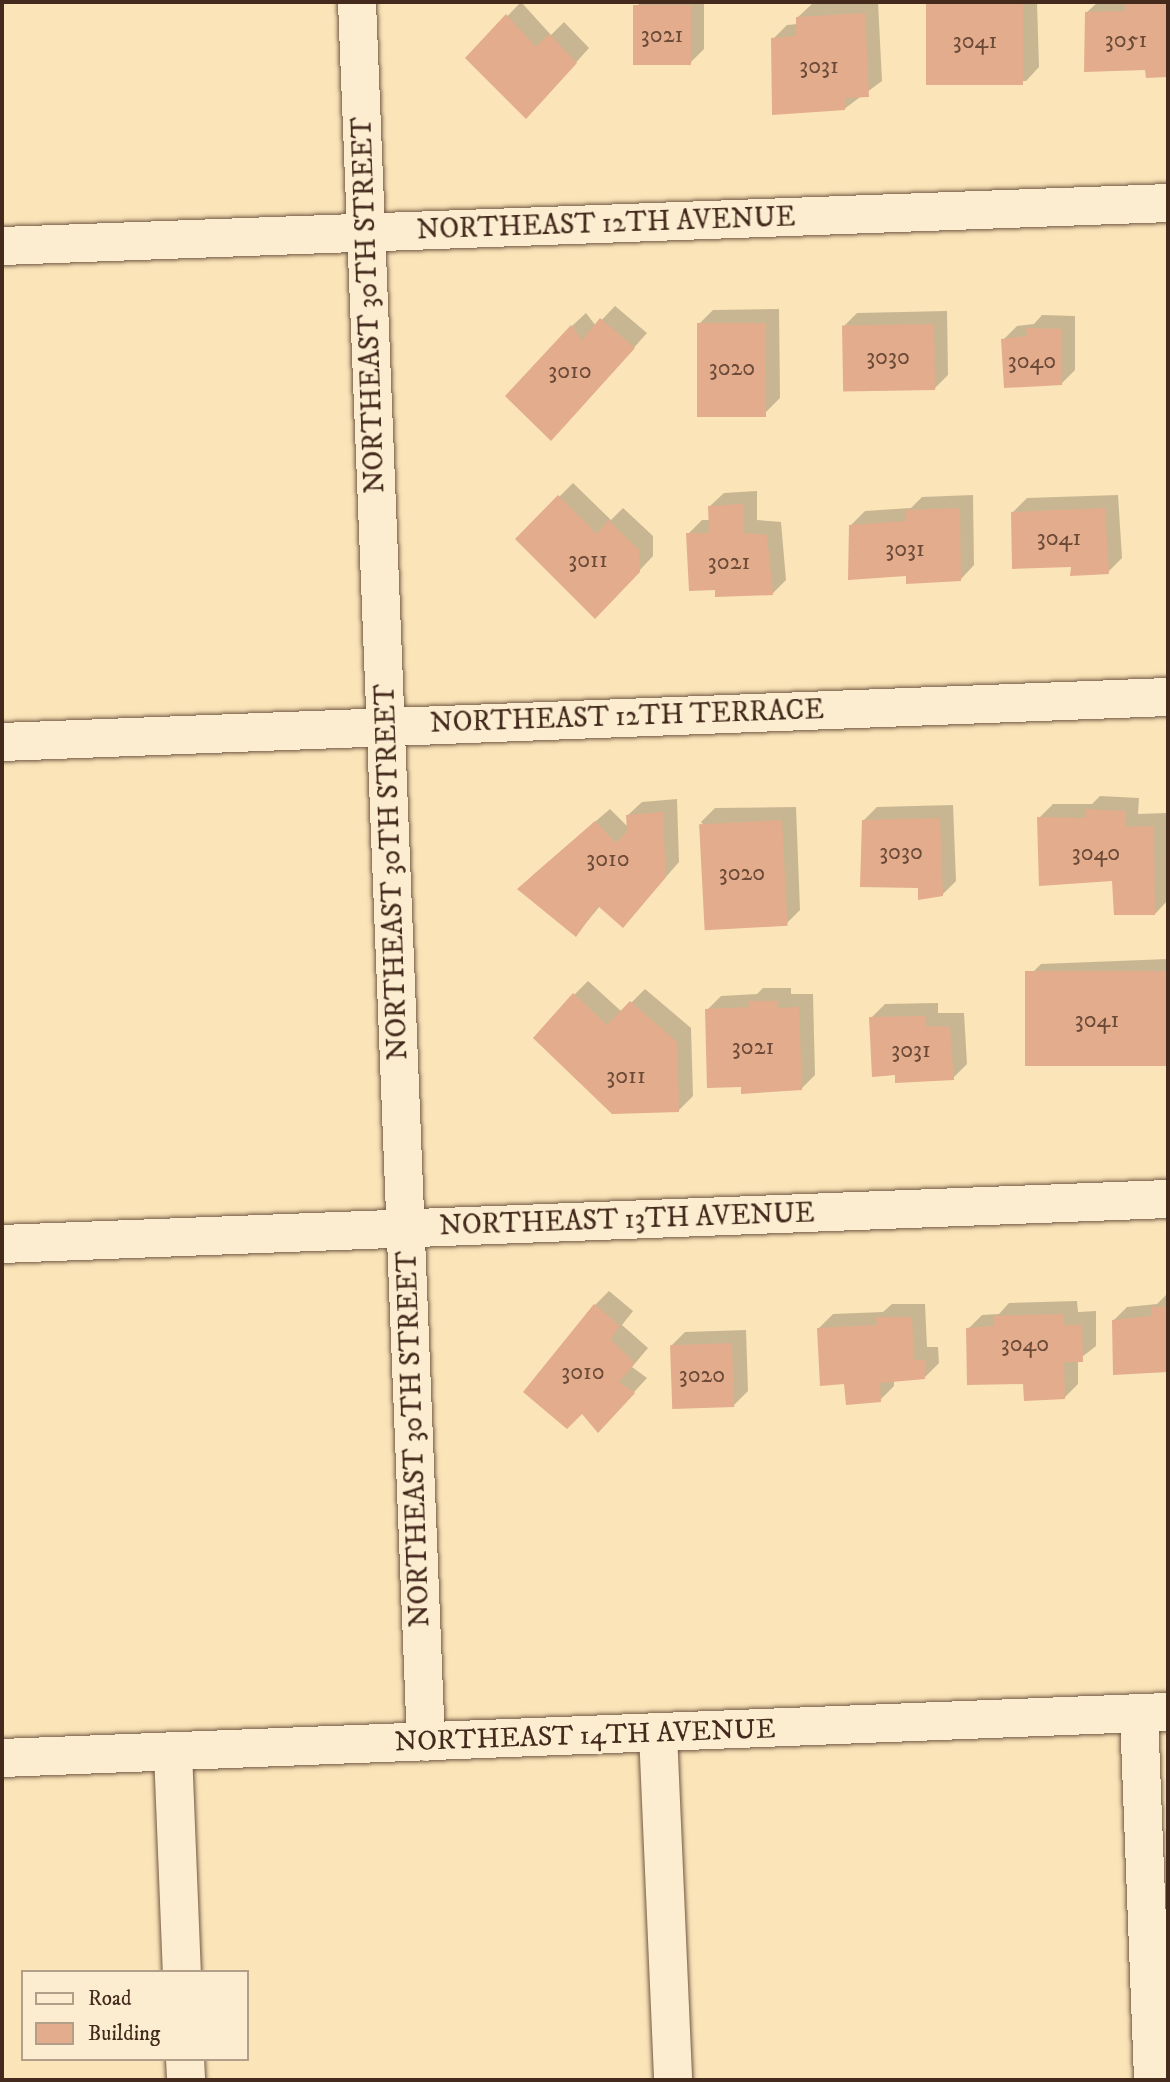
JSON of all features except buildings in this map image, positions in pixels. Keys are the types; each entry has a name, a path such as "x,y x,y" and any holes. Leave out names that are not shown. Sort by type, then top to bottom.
{"street":[{"name":"NORTHEAST 30TH STREET","path":"357,2 426,1742"},
{"name":"NORTHEAST 12TH AVENUE","path":"2,246 1168,203"},
{"name":"NORTHEAST 12TH TERRACE","path":"2,742 1168,697"},
{"name":"NORTHEAST 13TH AVENUE","path":"2,1244 1168,1199"},
{"name":"NORTHEAST 14TH AVENUE","path":"2,1758 1154,1713"},
{"path":"1153,2080 1154,1713"},
{"path":"658,1733 673,2080"},
{"path":"173,1752 182,1970"},
{"path":"185,2061 186,2080"}]}
